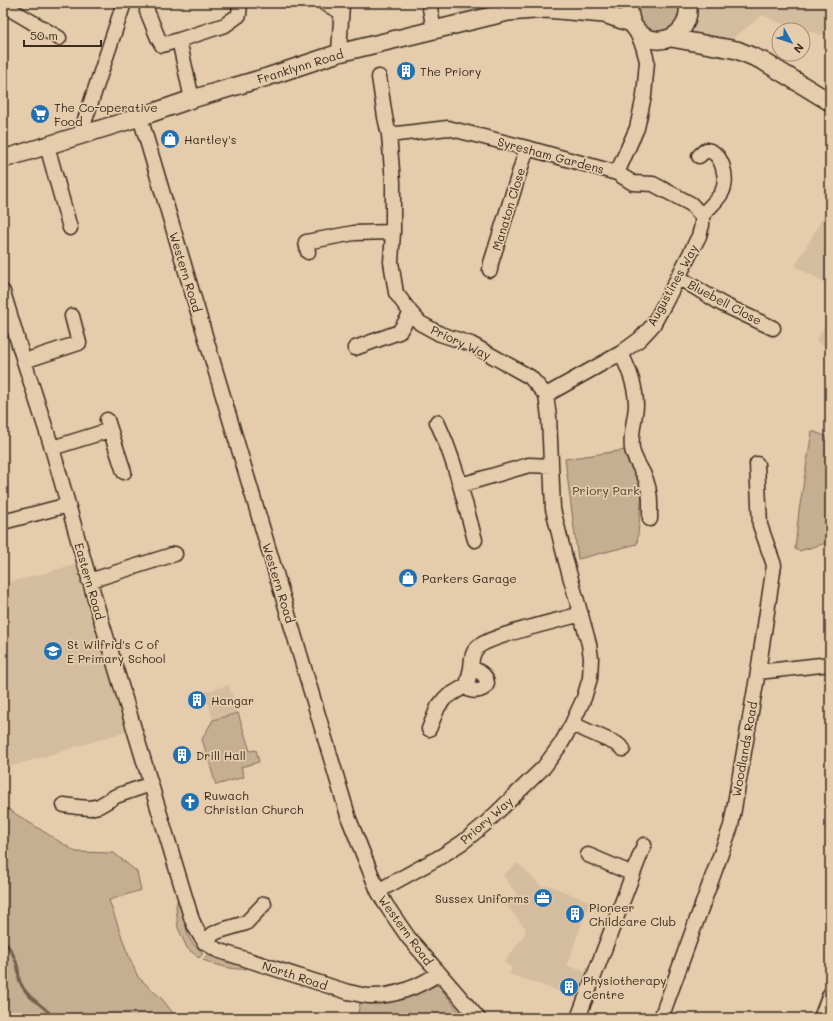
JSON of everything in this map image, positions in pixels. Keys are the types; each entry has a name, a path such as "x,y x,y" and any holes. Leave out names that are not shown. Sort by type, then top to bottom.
{"main road":[{"name":"Franklynn Road","path":"604,14 628,3"},
{"path":"628,3 628,13 634,27"},
{"path":"666,39 678,33 684,27 688,7"},
{"path":"688,7 698,34 720,48"},
{"name":"Franklynn Road","path":"3,159 80,136 339,53 508,12 531,10 546,9 604,14 634,27 644,37 652,40 666,39 737,50 763,61 830,102"}],"street":[{"path":"80,136 124,3"},
{"path":"147,11 162,46 225,25 239,15 240,3"},
{"path":"324,3 342,7 339,53"},
{"path":"429,3 434,30"},
{"path":"3,5 58,38"},
{"path":"617,173 637,128 644,96 647,62 644,46 634,27"},
{"path":"647,62 666,39"},
{"path":"179,40 192,99"},
{"name":"Priory Way","path":"378,891 440,857 463,842 485,824 544,767 561,744 572,724 584,698 590,678 590,651 553,509 549,417 546,395 530,377 471,344 440,334 420,323 411,314 396,293 391,262 393,232 393,182 389,135 379,77"},
{"name":"Western Road","path":"140,117 349,819 378,891 386,905 408,937 478,1018"},
{"name":"Syresham Gardens","path":"389,135 448,128 527,148 617,173 633,183 653,184 691,204 702,216"},
{"path":"47,146 70,228"},
{"name":"Manaton Close","path":"490,270 527,148"},
{"path":"699,156 706,150 714,153 719,159 725,177 723,191 702,216"},
{"name":"Augustines Way","path":"546,395 621,352 640,339 653,325 699,236 702,225 702,216"},
{"path":"308,252 306,242 354,233 393,232"},
{"name":"Bluebell Close","path":"678,277 722,304 773,328"},
{"name":"Eastern Road","path":"3,292 52,448 89,581 192,920 204,942"},
{"path":"355,348 399,332 411,314"},
{"path":"24,361 79,343 72,316"},
{"path":"621,352 633,381 636,393 636,408 631,432 632,449 635,459 646,479 650,494 650,519"},
{"path":"437,422 448,445 461,485 475,540"},
{"path":"52,448 109,425 124,472"},
{"name":"Woodlands Road","path":"661,1018 731,826 758,672 774,566 760,525 757,464"},
{"path":"461,485 530,465 551,466"},
{"path":"3,522 68,505"},
{"path":"89,581 175,554"},
{"path":"471,668 482,673 486,678 487,685 480,690 470,690 467,685 471,668 472,653 482,643 498,637 581,614"},
{"path":"758,672 830,664"},
{"path":"429,729 438,707 445,698 467,685"},
{"path":"572,724 617,744 623,749"},
{"path":"64,805 90,808 99,806 105,804 116,796 151,784"},
{"path":"578,1018 644,845"},
{"path":"588,855 633,874"},
{"path":"204,942 219,931 246,923 264,904"},
{"name":"North Road","path":"204,942 220,952 348,992 368,996 394,993 416,986 438,973"},
{"path":"821,1018 830,994"}],"shaded area":[{"path":"457,3 830,3 830,37 811,32 811,22 778,22 763,15 720,48 631,23 546,9 460,23"},
{"path":"830,205 830,285 795,266"},
{"path":"830,316 830,350 816,341"},
{"name":"St Wilfrid's C of E Primary School","path":"78,564 123,717 125,732 3,769 3,584"},
{"path":"229,685 237,713 213,720 205,692"},
{"path":"518,863 541,886 550,886 591,902 567,965 585,972 576,998 509,974 512,968 504,963 525,934 525,928 506,904 517,895 503,875"}],"green space":[{"path":"637,3 678,3 678,18 670,28 666,30 661,32 652,31 640,24"},
{"path":"812,431 830,438 830,542 799,551 795,549 799,511"},
{"name":"Priory Park","path":"632,449 647,484 642,493 637,544 578,559 565,459"},
{"path":"238,713 250,751 256,750 259,762 241,767 244,777 216,785 202,739 213,720"},
{"path":"3,806 76,852 114,853 137,872 141,890 109,900 126,949 138,977 162,999 177,1018 3,1018"},
{"path":"180,895 188,936 193,944 203,953 199,958 187,948 178,928 176,907 178,896"},
{"path":"207,955 247,967 246,969 229,968 203,960"},
{"path":"436,985 439,986 464,1018 357,1018 360,1003 381,1003 400,1000"}],"waterway":[{"path":"3,939 14,957 17,965 19,980 23,988 54,1018"}],"place":[{"name":"The Priory","path":"406,71"},
{"name":"The Co-operative Food","path":"40,114"},
{"name":"Hartley's","path":"170,139"},
{"name":"Parkers Garage","path":"408,578"},
{"name":"St Wilfrid's C of E Primary School","path":"53,651"},
{"name":"Hangar","path":"197,700"},
{"name":"Drill Hall","path":"182,755"},
{"name":"Ruwach Christian Church","path":"190,802"},
{"name":"Sussex Uniforms","path":"543,898"},
{"name":"Pioneer Childcare Club","path":"575,914"},
{"name":"Physiotherapy Centre","path":"569,987"}]}
